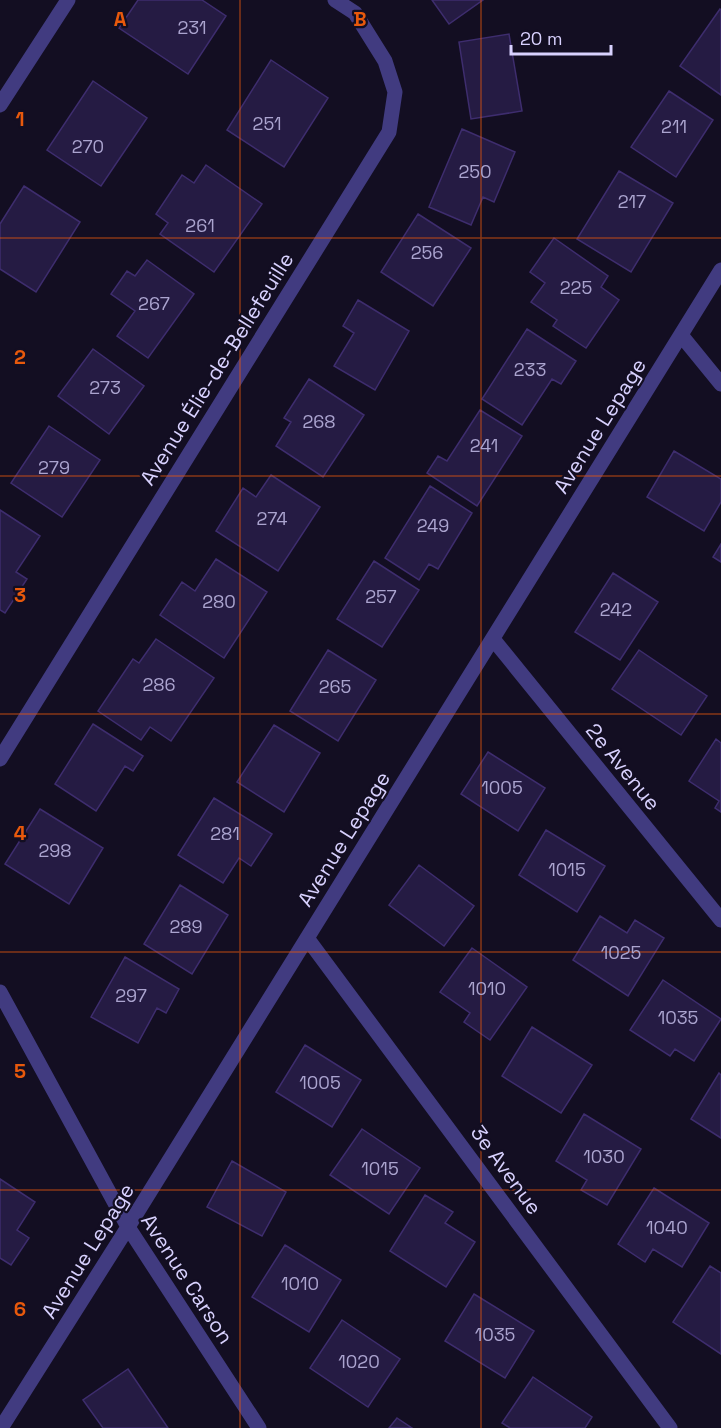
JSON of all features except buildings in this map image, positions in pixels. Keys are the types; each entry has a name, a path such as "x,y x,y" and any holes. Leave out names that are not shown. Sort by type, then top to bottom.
{"street":[{"path":"0,105 68,0"},
{"name":"Avenue Élie-de-Bellefeuille","path":"0,759 389,132 395,92 385,61 355,13 335,0"},
{"name":"Avenue Lepage","path":"1,1428 721,270"},
{"path":"681,335 721,384"},
{"name":"2e Avenue","path":"493,639 721,921"},
{"name":"3e Avenue","path":"307,938 670,1428"},
{"name":"Avenue Carson","path":"0,992 128,1227 259,1428"}]}
